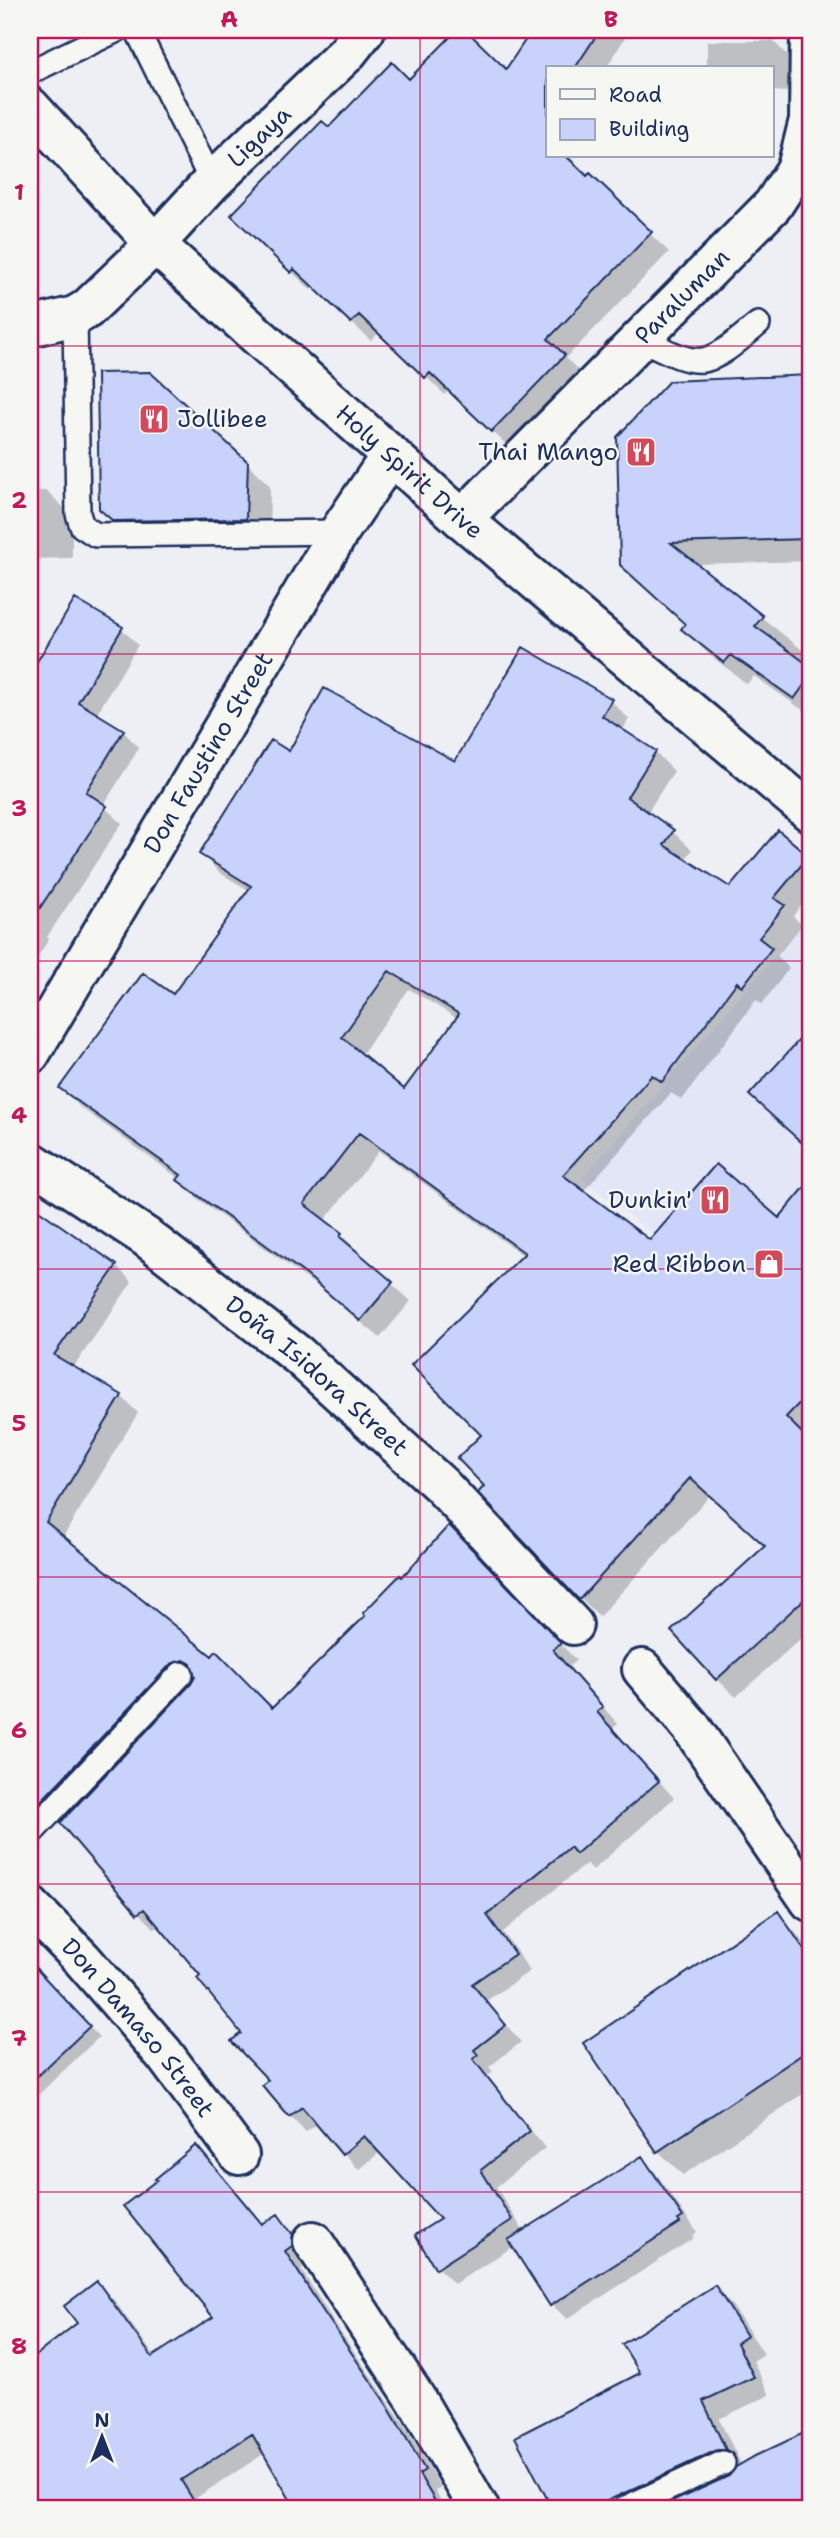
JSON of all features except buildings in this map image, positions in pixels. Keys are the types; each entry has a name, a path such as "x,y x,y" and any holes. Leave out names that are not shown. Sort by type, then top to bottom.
{"street":[{"name":"Ligaya","path":"75,316 88,309 155,244 212,182 346,54 365,30"},
{"name":"Paraluman","path":"462,519 773,205 797,168 809,120 810,30"},
{"name":"Holy Spirit Drive","path":"30,107 155,244 462,519 810,812"},
{"path":"30,327 75,316"},
{"name":"Don Faustino Street","path":"30,1054 340,532 391,455"},
{"name":"Doña Isidora Street","path":"30,1161 146,1237 298,1355 441,1485 573,1625"},
{"path":"642,1669 691,1727 810,1901"},
{"name":"Don Damaso Street","path":"30,1906 82,1959 164,2054 239,2155"},
{"path":"313,2241 415,2399 479,2508"}],"lane":[{"path":"30,72 117,30"},
{"path":"137,30 212,182"},
{"path":"75,316 78,514 82,526 96,536 340,532"},
{"path":"641,339 681,359 706,360 721,355 758,324"},
{"path":"30,1834 181,1674"},
{"path":"626,2508 723,2463"}],"shaded area":[{"path":"810,916 810,1255 758,1318 582,1178"}],"place":[{"name":"Jollibee","path":"154,419"},
{"name":"Thai Mango","path":"641,452"},
{"name":"Dunkin'","path":"715,1200"},
{"name":"Red Ribbon","path":"769,1264"}]}
